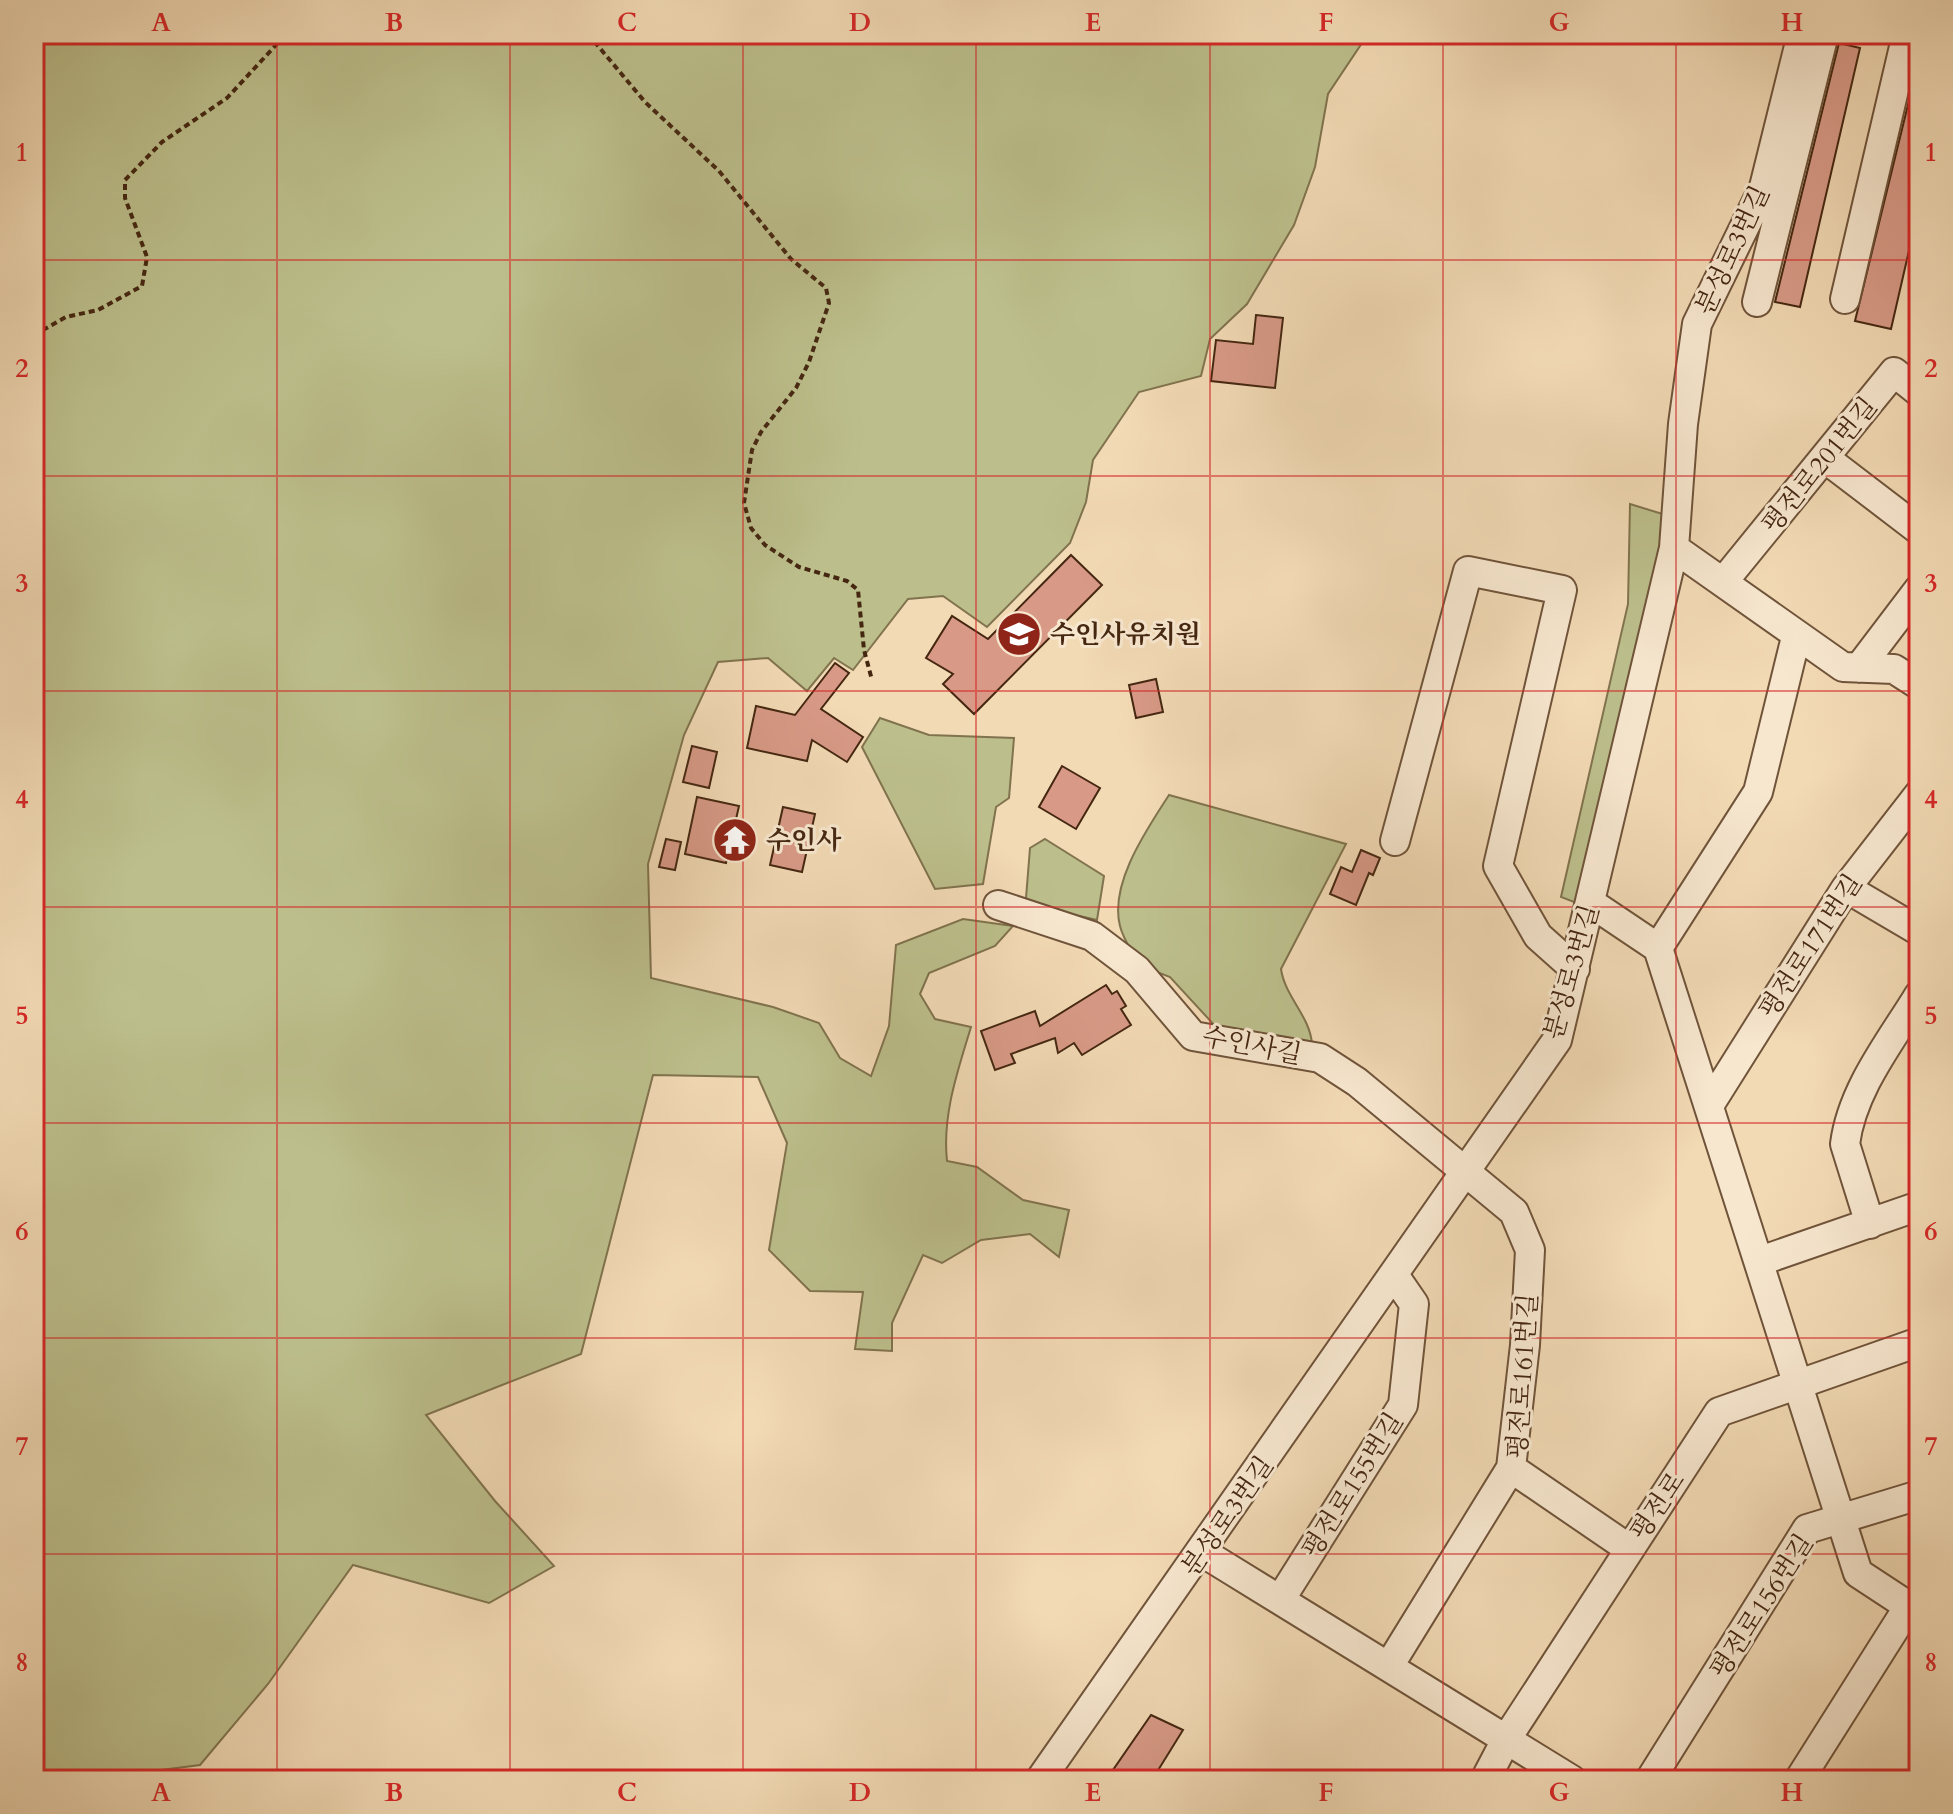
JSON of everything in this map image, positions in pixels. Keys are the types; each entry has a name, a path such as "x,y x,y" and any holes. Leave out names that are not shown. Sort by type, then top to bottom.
{"street":[{"name":"분성로3번길","path":"1040,1780 1557,1040 1674,548 1683,424 1697,324 1764,187 1802,34"},
{"path":"1757,302 1824,34"},
{"path":"1845,299 1904,37"},
{"name":"평전로201번길","path":"1723,582 1894,372 1919,392"},
{"path":"1826,459 1919,530"},
{"path":"1674,548 1796,637 1843,667 1894,669 1919,685"},
{"path":"1395,841 1468,571 1562,590 1498,866 1538,936 1575,969"},
{"path":"1859,668 1919,589"},
{"path":"1658,948 1758,792 1796,637"},
{"name":"평전로171번길","path":"1710,1104 1846,888 1919,794"},
{"path":"1846,888 1919,931"},
{"path":"1591,903 1658,948 1858,1573 1914,1610 1799,1780"},
{"name":"수인사길","path":"998,905 1092,936 1137,970 1193,1036 1320,1058 1357,1082 1465,1171"},
{"path":"1870,1224 1845,1144 1847,1130 1856,1099 1919,995"},
{"name":"평전로161번길","path":"1465,1171 1514,1212 1530,1250 1525,1345 1511,1468 1628,1548"},
{"path":"1760,1261 1919,1206"},
{"name":"평전로155번길","path":"1280,1600 1403,1405 1414,1304 1394,1275"},
{"name":"평전로","path":"1485,1780 1507,1738 1719,1412 1919,1342"},
{"path":"1389,1666 1511,1468"},
{"name":"평전로156번길","path":"1650,1780 1807,1529 1919,1495"},
{"path":"1202,1552 1572,1780"}],"path":[{"path":"34,335 66,317 98,310 142,286 147,257 125,198 125,180 162,142 227,98 276,45 280,34"},
{"path":"588,34 614,60 645,102 719,171 791,259 826,288 829,303 809,362 796,388 761,432 752,450 744,503 751,528 765,545 799,567 847,581 858,590 864,650 872,680"}],"green space":[{"path":"34,34 1368,34 1328,94 1315,167 1294,225 1247,304 1210,339 1201,376 1139,392 1093,460 1086,502 1070,543 987,627 943,596 908,599 853,670 834,658 807,691 768,658 718,662 684,735 648,864 651,978 773,1007 819,1023 840,1058 871,1076 889,1026 896,945 963,919 1013,926 995,946 929,973 920,994 935,1019 971,1027 949,1110 947,1161 977,1167 1023,1200 1069,1210 1059,1257 1030,1234 981,1240 942,1263 923,1255 892,1323 892,1351 855,1349 863,1292 810,1291 769,1250 787,1143 758,1077 653,1075 581,1354 426,1415 495,1501 554,1566 489,1603 353,1565 268,1684 200,1765 83,1780 34,1780"},
{"path":"1630,504 1669,516 1579,904 1561,897 1628,604"},
{"path":"880,718 929,735 1014,738 1009,798 996,807 983,884 935,889 862,747"},
{"path":"1169,795 1346,844 1281,969 1287,989 1307,1024 1312,1044 1227,1039 1170,977 1139,965 1120,926 1120,892 1132,857"},
{"path":"1045,839 1104,876 1097,920 1040,907 1026,898 1030,848"}],"building":[{"path":"1839,43 1860,48 1800,307 1775,302"},
{"path":"1916,72 1919,72 1919,207 1891,329 1855,321"},
{"path":"1256,315 1283,318 1275,388 1211,381 1216,340 1253,344"},
{"path":"1071,555 1102,585 974,714 943,684 953,674 926,658 952,616 988,639"},
{"path":"835,663 849,673 821,709 863,737 847,762 812,740 807,761 747,748 756,706 795,715"},
{"path":"1156,679 1163,712 1136,718 1129,685"},
{"path":"692,746 717,752 709,788 683,782"},
{"path":"1062,766 1100,788 1076,829 1039,807"},
{"path":"697,797 739,806 726,863 685,854"},
{"path":"783,807 815,814 802,872 770,865"},
{"path":"666,839 681,842 675,870 659,867"},
{"path":"1361,850 1380,858 1373,875 1369,873 1356,905 1330,894 1341,867 1352,872"},
{"path":"1106,985 1112,994 1117,991 1126,1006 1121,1009 1131,1025 1082,1055 1074,1043 1058,1053 1055,1038 1011,1054 1015,1063 995,1070 981,1031 1035,1011 1040,1026"},
{"path":"1151,1715 1183,1730 1152,1780 1106,1780"}],"place":[{"name":"수인사유치원","path":"1019,634"},
{"name":"수인사","path":"735,840"}]}
